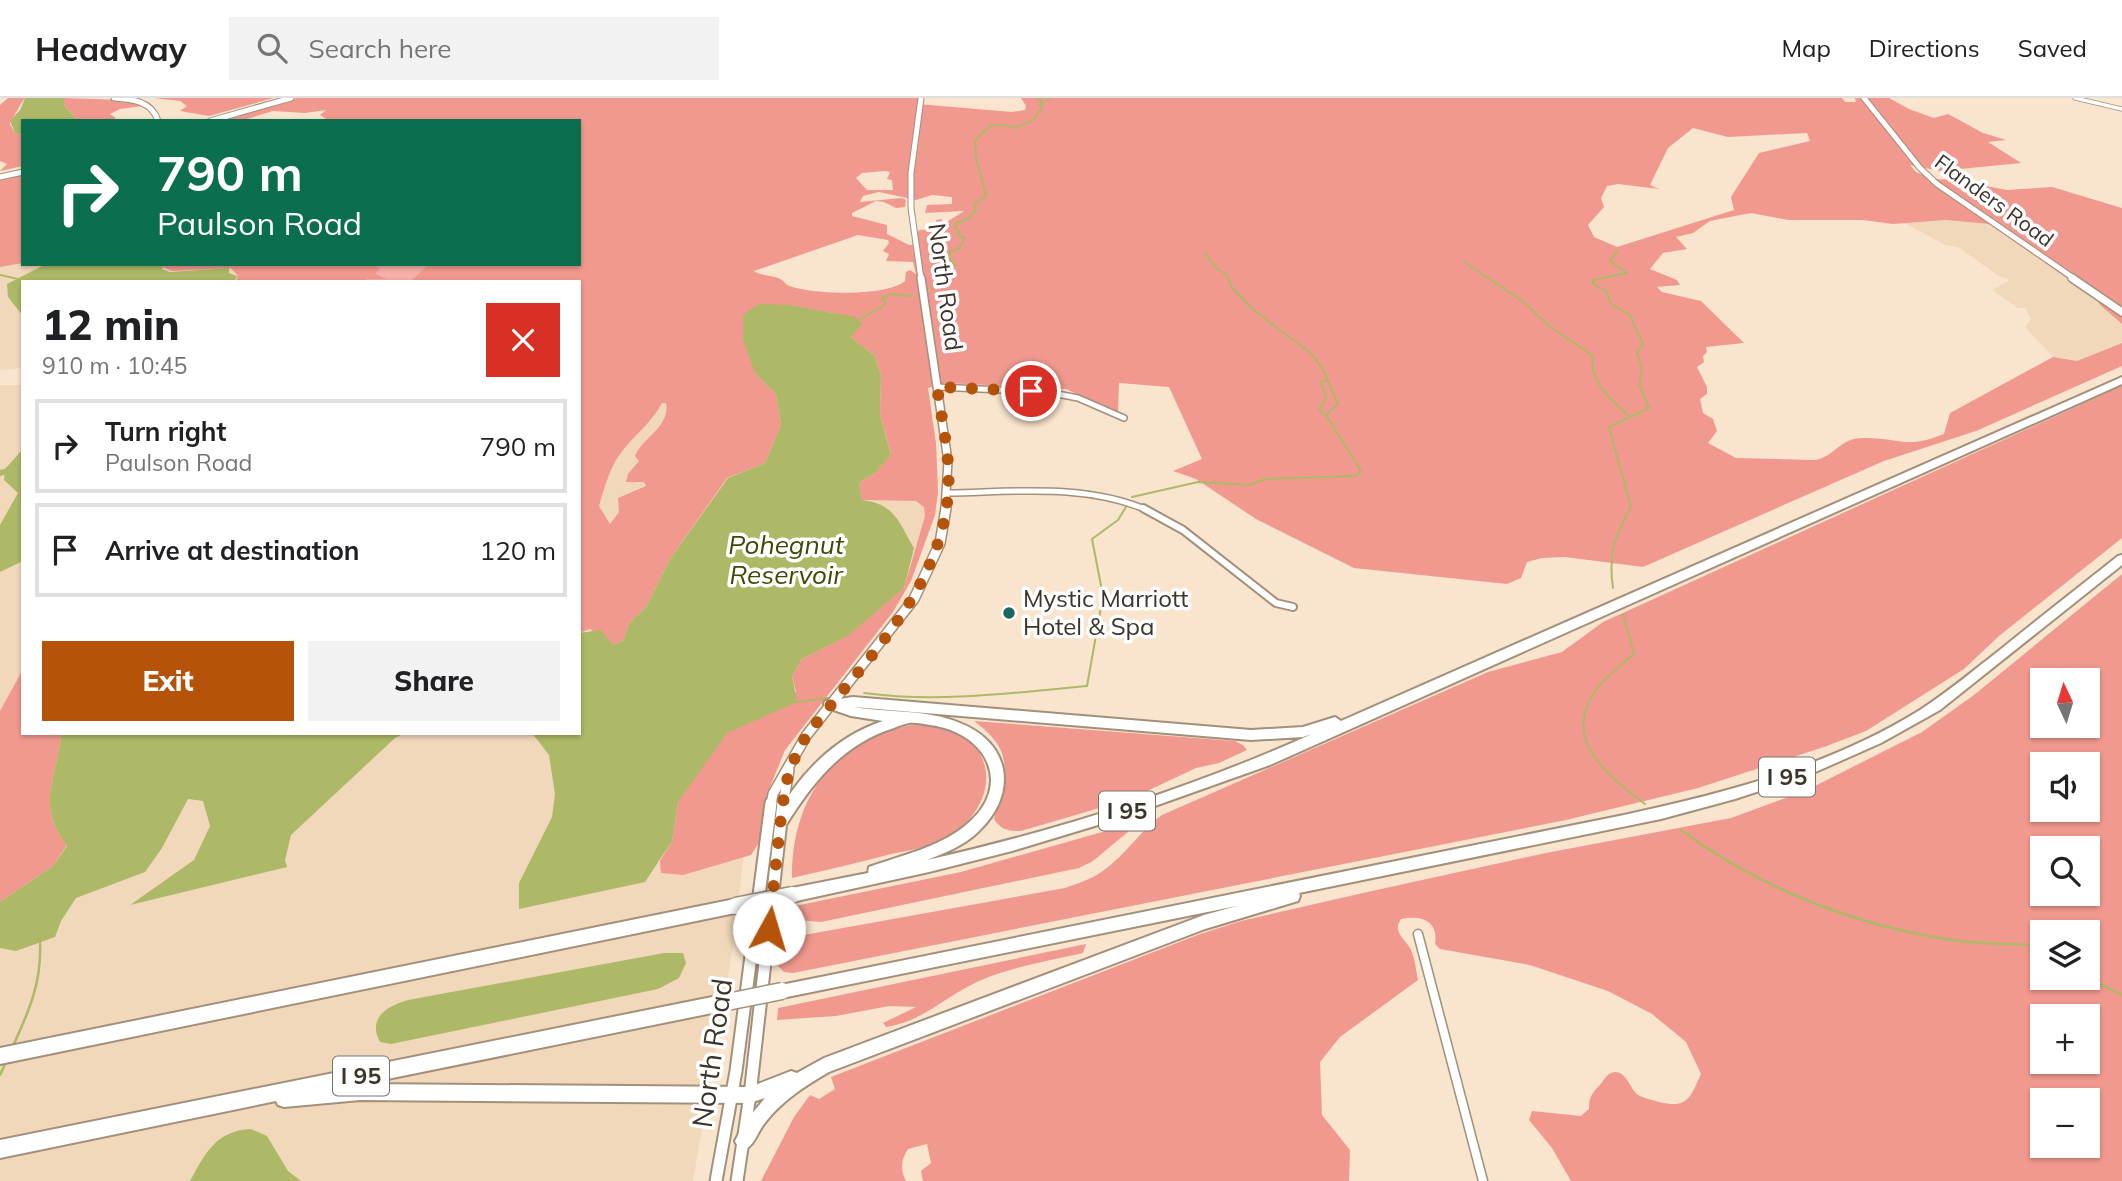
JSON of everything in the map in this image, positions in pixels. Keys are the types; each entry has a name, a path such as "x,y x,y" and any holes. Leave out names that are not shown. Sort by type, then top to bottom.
{"highway":[{"name":"I 95","path":"0,1056 813,891 975,855 1130,810 1265,761 2122,380"},
{"name":"I 95","path":"0,1149 1701,804 1816,767 1912,721 1951,695 2122,559"},
{"path":"830,704 853,702 1251,736 1278,735 1328,725 1447,680"},
{"path":"813,891 951,844 976,828 990,808 998,788 998,771 993,757 980,739 958,727 938,720 847,712 830,704"},
{"path":"780,821 811,775 828,756 852,740 880,727 914,718"},
{"path":"201,1109 360,1092 741,1095 1204,922 1396,867"},
{"path":"744,1141 758,1115 783,1090 824,1066"}],"main road":[{"path":"114,98 144,103 153,110 157,119"},
{"path":"217,119 291,98"},
{"name":"North Road","path":"737,1181 744,1141 741,1095 761,864 773,794 806,736 914,599 940,542 948,493 948,461 911,208 911,173 921,98"},
{"name":"Flanders Road","path":"1864,98 1920,168 1937,184 2122,312"},
{"path":"0,177 21,172"},
{"name":"North Road","path":"716,1181 741,1095 789,770"},
{"path":"761,864 776,863"}],"street":[{"path":"2075,98 2122,109"},
{"path":"937,387 1056,393 1078,398 1124,418"},
{"path":"948,493 1071,493 1129,502 1172,523 1276,603 1293,607"},
{"path":"1418,934 1483,1181"}],"shaded area":[{"path":"8,98 25,98 10,124 15,133 21,134 21,166 0,171 7,164 0,161 0,105"},
{"path":"64,98 125,100 142,106 120,109 110,114 116,118 114,119 76,119 64,105"},
{"path":"154,98 274,98 209,116 180,111 187,106 180,101"},
{"path":"297,98 918,98 918,104 1012,112 1025,110 1026,106 1021,98 1842,98 1845,102 1856,102 1855,98 1889,98 1934,118 1948,114 1983,133 2006,140 1988,142 2021,163 1940,171 1910,165 1916,172 1935,179 2007,190 2052,187 2122,208 2122,324 2099,304 2098,300 1989,224 1946,220 1893,224 1863,220 1788,220 1751,213 1710,221 1693,233 1676,237 1687,249 1663,253 1650,269 1677,280 1680,285 1657,287 1662,292 1701,301 1744,343 1706,347 1704,362 1697,367 1707,387 1707,394 1700,399 1703,413 1713,419 1717,431 1708,443 1736,458 1815,460 1855,439 1911,442 1931,439 1944,434 1950,413 2053,357 2077,361 2122,343 2122,366 1976,431 1884,461 1643,567 1565,557 1542,558 1527,562 1521,578 1507,584 1354,568 1256,519 1196,479 1173,471 1202,459 1169,387 1119,383 1118,413 1066,389 945,383 928,388 936,444 938,492 935,515 911,581 893,612 785,750 770,787 758,844 751,855 683,875 661,873 660,861 672,841 678,802 727,733 796,692 792,676 802,659 848,635 904,588 925,516 924,507 916,501 862,500 859,483 875,473 891,454 880,415 881,376 875,356 851,337 834,313 823,312 755,373 776,394 781,425 765,463 727,478 670,559 646,607 630,622 623,641 613,645 590,629 581,632 581,280 412,280 427,266 581,266 581,119 326,119 320,115 326,110 305,113 273,111 247,119 226,119","holes":["1693,128 1728,137 1807,133 1810,141 1759,153 1731,197 1734,210 1617,247 1594,237 1588,225 1604,207 1601,198 1607,186 1618,184 1659,189 1650,185 1668,148","890,172 887,179 892,180 893,190 867,190 856,178 862,173","879,192 916,200 932,195 952,197 952,204 927,205 925,213 964,211 945,223 942,219 936,220 937,229 919,230 912,245 909,245 887,234 887,225 852,216 852,213 876,201 896,208 905,207 906,200 902,198 860,202 863,196","858,235 888,240 889,243 883,251 889,254 886,261 913,262 916,274 910,270 906,272 905,281 882,290 848,293 798,288 754,271","662,403 666,403 664,418 639,449 635,456 639,461 628,474 626,482 644,482 646,486 618,498 619,512 610,524 599,506 608,476 623,450 654,416"]},
{"path":"21,173 21,266 164,266 172,271 231,267 238,276 236,280 21,280 21,368 0,370 0,178"},
{"path":"21,173 21,263 0,267 0,178"},
{"path":"1946,220 1989,224 2098,300 2122,324 2122,343 2077,361 2053,357 2025,327 2031,319 2025,308 2018,308 1992,290 2010,280 1997,275 1958,247 1945,245 1905,223"},
{"path":"374,266 380,268 375,274 387,279 236,280 238,276 231,268 172,271 163,267"},
{"path":"463,266 457,280 236,280 238,276 231,268 172,271 163,267"},
{"path":"581,297 928,388 936,444 938,492 935,515 911,581 778,760 744,850 735,935 693,1181 0,1181 0,385 21,385 21,735 581,735"},
{"path":"2122,386 2122,538 1999,636 1964,669 1866,731 1698,788 1566,820 793,973 784,972 778,966 782,943 793,937 1065,888 1088,879 1111,865 1162,815 1488,672 1562,652 1603,622"},
{"path":"2122,574 2122,1181 1571,1181 1552,1148 1529,1120 1532,1111 1581,1116 1589,1109 1594,1091 1612,1072 1623,1075 1640,1096 1669,1104 1682,1103 1691,1095 1701,1074 1686,1042 1652,1014 1608,991 1530,965 1440,949 1435,944 1431,924 1415,918 1401,919 1398,928 1412,954 1418,980 1340,1037 1320,1062 1322,1115 1350,1150 1349,1181 923,1181 921,1171 931,1163 927,1144 908,1149 902,1169 906,1181 761,1181 794,1117 810,1095 819,1099 835,1089 831,1077 1200,934 1241,921 1546,853 1731,818 1805,791 1922,732 1974,695"},
{"path":"21,673 21,735 61,735 51,788 50,810 55,827 67,845 53,866 0,902 0,711"},
{"path":"974,721 1235,741 1247,750 1219,763 1196,768 1130,799 1021,831 1012,831 1002,828 994,819 1004,776 1002,754 988,733"},
{"path":"918,724 952,731 968,739 979,752 985,765 986,779 979,805 971,817 962,827 938,842 792,878 794,848 800,821 810,796 824,775 842,756 864,742 889,731"},
{"path":"1141,821 1093,861 1079,868 821,922 785,919 785,908 961,872"},
{"path":"1086,944 1083,953 985,978 921,1015 886,1027 883,1023 916,1007 889,1006 836,1016 777,1020 778,1008"}],"water":[{"path":"25,98 64,98 64,105 76,119 21,119 21,134 15,133 10,121 20,110"},
{"path":"42,266 163,266 162,269 170,272 229,268 229,273 237,276 235,280 21,280 21,313 8,297 7,284"},
{"name":"Pohegnut Reservoir","path":"759,304 790,305 855,317 862,324 851,337 875,356 881,376 880,415 891,455 875,473 859,483 862,500 882,505 889,510 914,548 904,588 849,635 802,659 792,676 797,702 727,733 678,802 672,841 645,882 519,909 519,883 552,817 555,794 549,755 534,735 581,735 581,633 601,630 613,645 623,641 630,622 646,607 670,559 728,478 765,463 781,425 776,394 755,373 743,340 743,315"},
{"path":"21,451 21,562 0,572 0,525 18,493 4,480 5,469"},
{"path":"61,735 401,735 291,835 285,860 287,867 130,905 194,860 210,826 203,801 188,799 162,848 145,872 76,898 61,921 55,937 16,951 0,948 0,902 53,866 67,846 55,827 50,810 51,788"},
{"path":"664,953 683,953 686,963 679,978 658,989 391,1044 380,1042 377,1034 376,1026 381,1014 408,1000"},
{"path":"251,1129 267,1136 288,1171 301,1181 190,1181 213,1145 229,1134"}],"waterway":[{"path":"1037,98 1041,104"},
{"path":"1041,104 1050,98"},
{"path":"932,289 955,265 950,259 950,252 959,248 965,238 958,235 960,232 955,228 956,223 968,219 976,210 974,204 986,196 976,158 975,141 992,126 1015,128 1033,120 1042,108 1041,104"},
{"path":"1613,588 1612,555 1631,507 1609,427 1649,408 1639,384 1642,370 1637,352 1643,344 1630,315 1610,303 1607,292 1593,284 1593,280 1627,273 1610,261 1617,251"},
{"path":"1132,497 1198,482 1250,485 1265,479 1356,476 1361,471 1326,415 1338,404 1313,355 1250,307 1231,286 1227,275 1216,268 1205,253"},
{"path":"1464,262 1524,302 1549,326 1593,356 1592,365 1597,381 1628,415"},
{"path":"0,275 18,279"},
{"path":"857,321 883,306 886,303 882,298 891,294 912,296"},
{"path":"1324,414 1319,410 1326,397 1321,382 1325,380"},
{"path":"0,473 21,468"},
{"path":"864,693 948,697 1087,686 1103,596 1092,539 1118,520 1126,507"},
{"path":"1623,615 1634,653 1595,691 1586,709 1583,726 1586,741 1604,769 1645,804"},
{"path":"797,702 828,698"},
{"path":"1681,830 1745,871 1778,888 1848,916 1922,935 1968,942 2030,945"},
{"path":"13,1046 37,983 40,942"},
{"path":"2100,984 2122,995"},
{"path":"0,1075 5,1064"}],"place":[{"name":"Mystic Marriott Hotel & Spa","path":"1009,613"}],"route":[{"path":"769,929 783,799 793,759 806,736 914,599 940,542 948,493 948,461 937,387 1031,391"}]}
